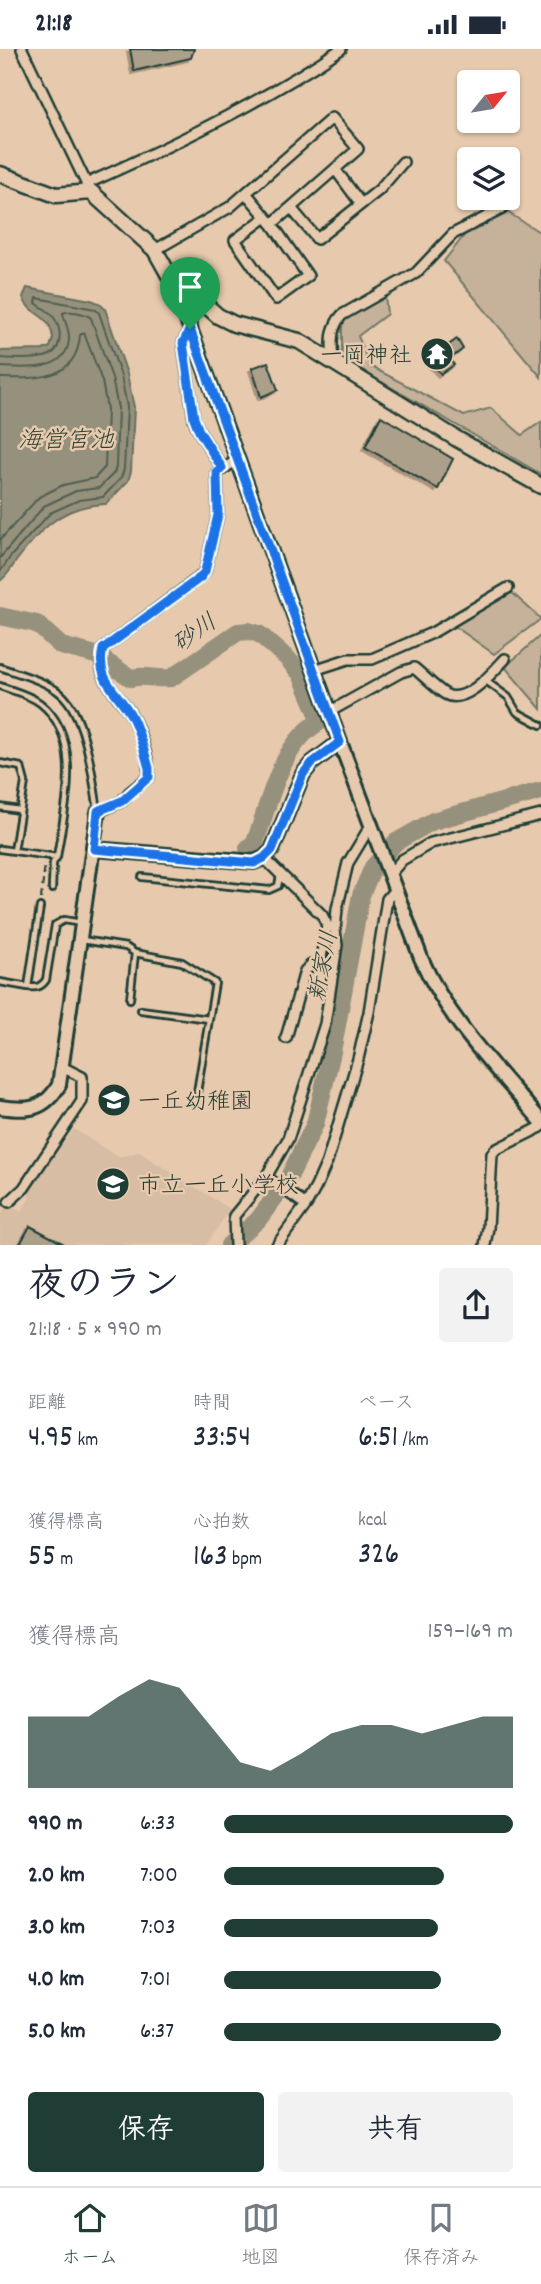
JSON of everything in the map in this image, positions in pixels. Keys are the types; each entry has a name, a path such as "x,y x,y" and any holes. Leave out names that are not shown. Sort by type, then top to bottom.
{"main road":[{"path":"0,174 57,195 89,188 155,250 174,283 218,316 234,324 299,341 457,439 541,486"}],"street":[{"path":"22,49 89,188 301,76 341,49"},
{"path":"155,250 220,213 332,118 358,149 291,208 269,221 235,240 276,299 308,277 269,221 246,193"},
{"path":"291,208 317,239 379,190 403,162"},
{"path":"335,169 361,204"},
{"path":"333,363 332,338 335,323 342,315 416,273 453,234 500,210"},
{"path":"174,283 421,958 437,992 458,1024 541,1121"},
{"path":"190,329 183,343 194,418 222,468"},
{"path":"0,1107 30,1109 53,1095 59,1085 98,811 122,801 149,777 149,768 135,723 111,690 101,657 103,649 201,577 205,571 218,515 217,473 237,460"},
{"path":"314,670 348,659 372,659 432,633 508,588"},
{"path":"329,712 401,672 415,668 448,696 461,696 485,680 505,659"},
{"path":"94,849 254,863 272,850 303,774 312,763 340,742"},
{"path":"390,874 402,860 430,843 541,815"},
{"path":"235,1244 234,1216 266,1177 288,1139 325,1024 337,945 335,930 339,897 348,863 371,825"},
{"path":"264,858 322,915 327,925 320,963 311,965 305,971 286,1038"},
{"path":"278,1244 306,1205 327,1162 369,1012 387,899 396,888"},
{"path":"9,1202 24,1188 82,1101 82,1077 62,1067"},
{"path":"485,1244 492,1154 541,1127"},
{"path":"266,1177 306,1205"}],"lane":[{"path":"0,667 49,686 62,694 71,706 83,734 98,811"},
{"path":"485,680 508,697 517,712 541,725"},
{"path":"0,685 39,703 50,712 61,733 69,771 57,857 53,863 52,889"},
{"path":"0,763 21,767 25,782 14,851"},
{"path":"0,807 19,810"},
{"path":"0,849 57,857"},
{"path":"142,877 269,890 278,885 280,876"},
{"path":"28,987 40,907"},
{"path":"0,982 37,988 46,980 55,925 64,920 83,923"},
{"path":"81,940 127,947 135,953 182,962 215,983 197,1092"},
{"path":"130,999 135,953"},
{"path":"141,1010 209,1019"}],"path":[{"path":"40,907 46,856"}],"shaded area":[{"path":"507,212 541,233 541,377 444,261 467,232"},
{"path":"385,295 387,314 358,336 370,366 464,416 491,408 522,435 541,422 541,474 342,359 342,322"},
{"path":"510,591 541,619 494,654 453,625"},
{"path":"541,635 541,709 505,667"},
{"name":"市立一丘小学校","path":"74,1129 118,1157 139,1152 230,1209 206,1245 0,1244 0,1218 7,1204 21,1212 29,1199 30,1188"}],"water":[{"name":"海営宮池","path":"27,288 91,300 105,309 127,374 134,407 131,471 128,481 106,504 91,505 66,513 45,528 0,581 0,351 43,350 50,347 53,338 47,323 26,303 23,297"}],"building":[{"path":"130,49 194,49 191,58 134,71"},
{"path":"457,339 463,349 450,359 454,365 441,374 429,361 431,359 426,353 439,344 443,349"},
{"path":"268,362 278,390 261,397 252,368"},
{"path":"381,416 453,459 438,489 365,447"},
{"path":"30,1226 64,1244 20,1244"}],"waterway":[{"name":"砂川","path":"0,616 37,624 61,646 96,655 131,678 171,678 238,632 259,634 287,658 301,674 321,721 307,731 286,758 255,842 248,848"},
{"name":"新家川","path":"229,1245 258,1220 287,1181 315,1124 332,1052 361,895 373,867 396,842 433,821 541,791"}],"place":[{"name":"一岡神社","path":"437,354"},
{"name":"一丘幼稚園","path":"114,1100"},
{"name":"市立一丘小学校","path":"113,1184"}],"route":[{"path":"190,329 340,742 312,763 303,774 272,850 254,863 94,849 98,811 122,801 149,777 149,768 135,723 111,690 103,673 100,661 103,649 201,577 205,571 218,515 217,473 222,468 194,418 183,343 190,329"}]}
